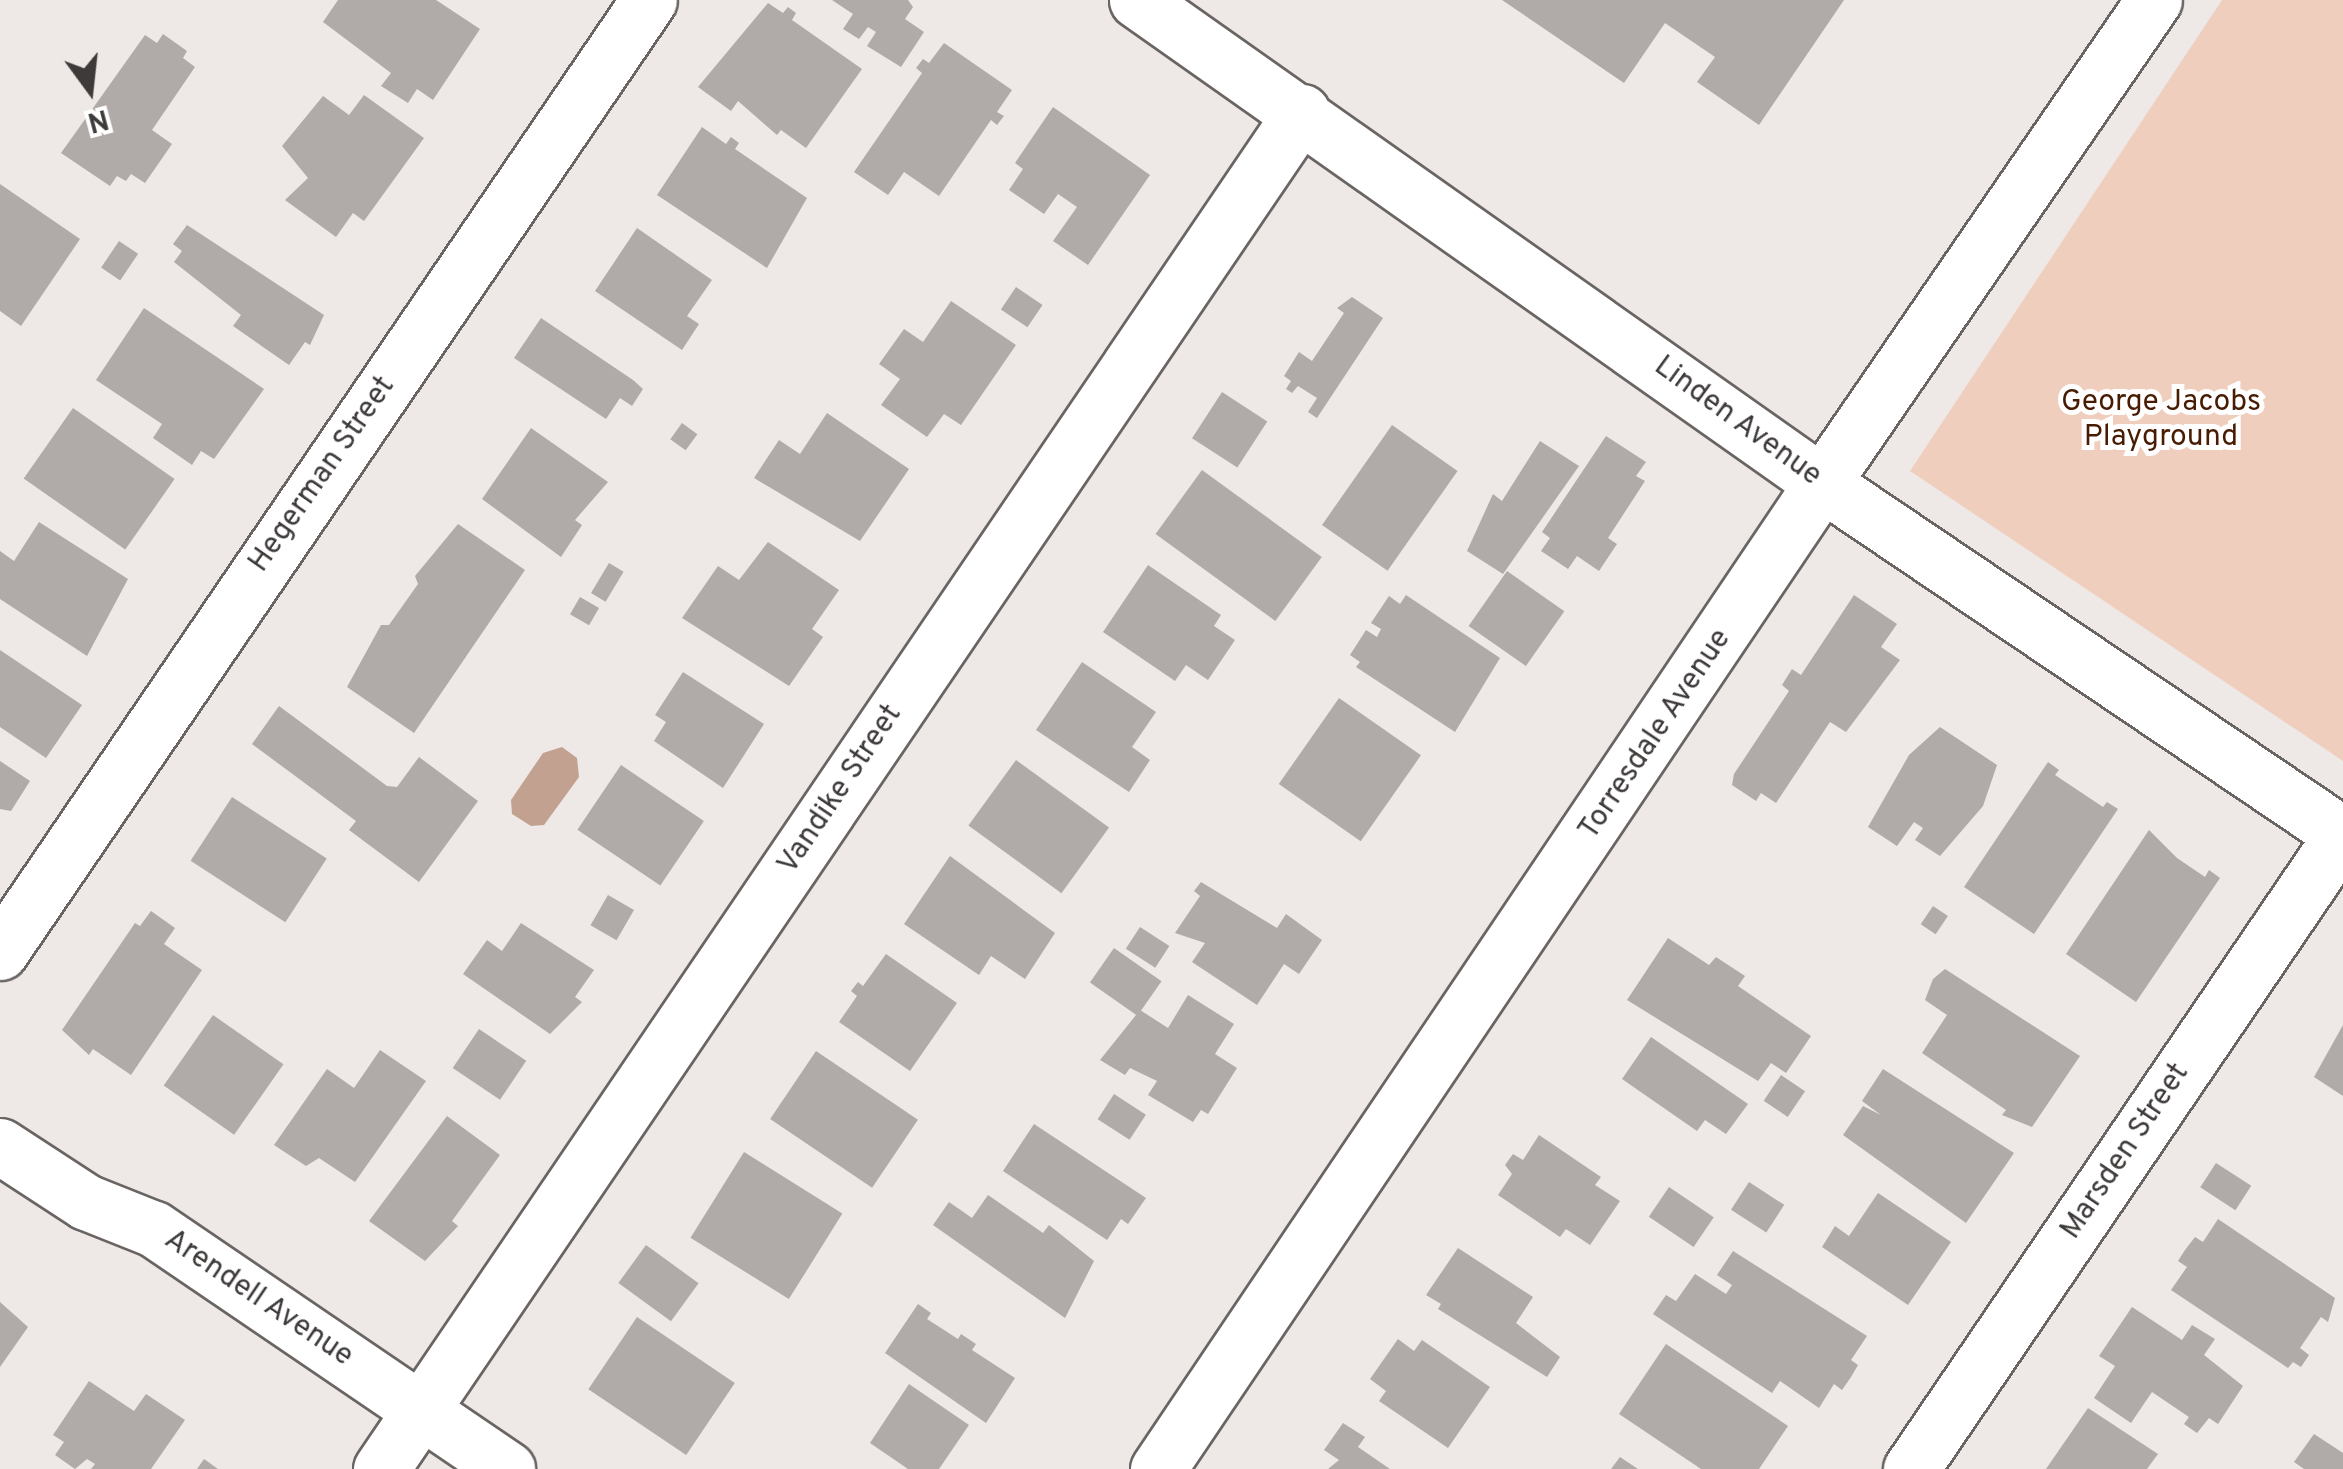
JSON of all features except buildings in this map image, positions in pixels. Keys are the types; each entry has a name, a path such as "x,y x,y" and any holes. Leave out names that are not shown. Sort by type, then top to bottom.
{"street":[{"name":"Hegerman Street","path":"0,952 650,0"},
{"name":"Linden Avenue","path":"1137,0 1302,112 1822,483 2342,835"},
{"name":"Torresdale Avenue","path":"1158,1469 1822,483 2154,0"},
{"name":"Vandike Street","path":"381,1469 1302,112"},
{"name":"Marsden Street","path":"1911,1469 2342,835"},
{"name":"Arendell Avenue","path":"0,1146 86,1202 154,1229 507,1469"}],"green space":[{"name":"George Jacobs Playground","path":"2222,0 2343,0 2343,761 1910,471"}],"shaded area":[{"path":"562,747 577,758 579,777 544,825 531,826 512,814 511,800 543,753"}]}
